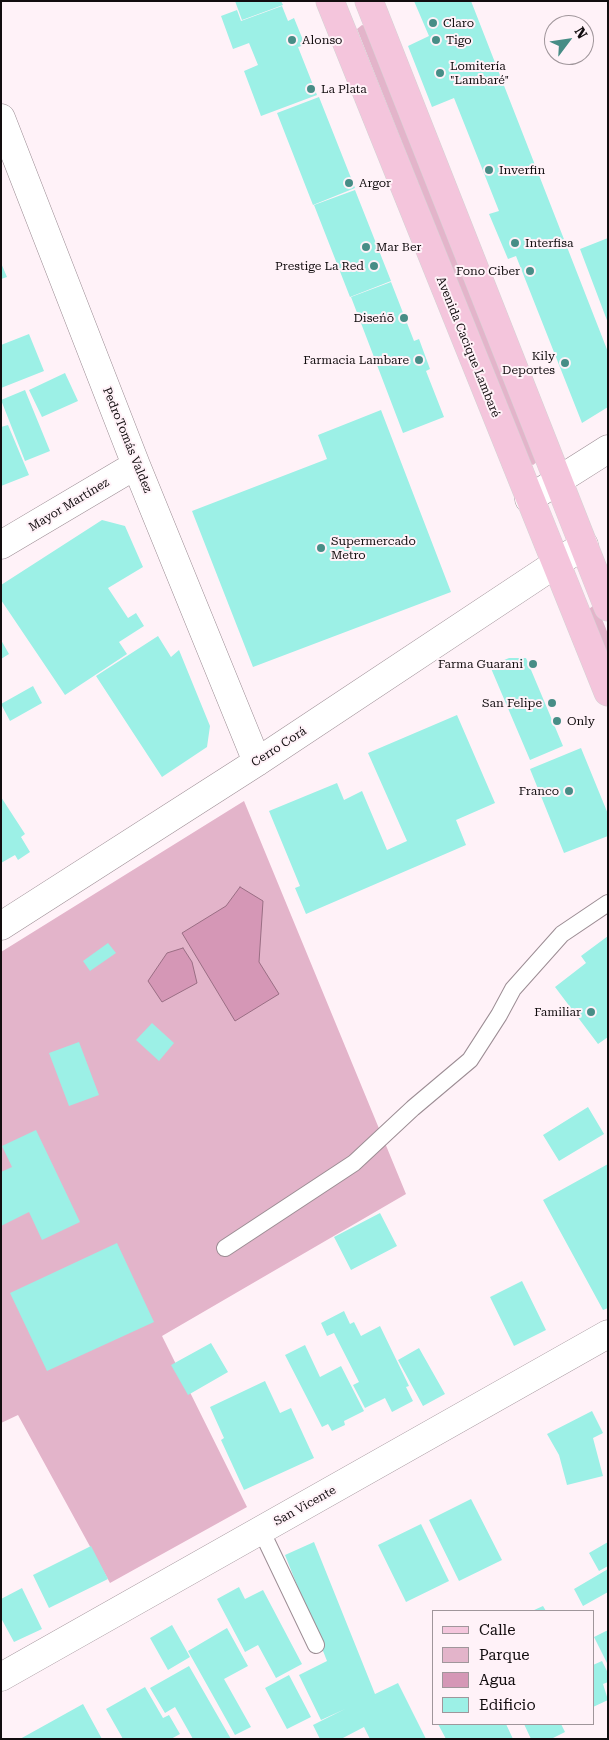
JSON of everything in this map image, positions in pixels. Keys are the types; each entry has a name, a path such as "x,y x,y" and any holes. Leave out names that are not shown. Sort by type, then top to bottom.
{"main road":[{"name":"Avenida Cacique Lambaré","path":"330,1 555,566 608,692"},
{"path":"369,1 608,607"}],"street":[{"name":"PedroTomás Valdez","path":"1,118 136,465 257,762"},
{"path":"529,499 608,449"},
{"name":"Mayor Martínez","path":"1,545 136,465"},
{"name":"Cerro Corá","path":"1,926 257,762 584,545"},
{"name":"San Vicente","path":"1,1677 608,1334"}],"lane":[{"path":"225,1248 354,1163 413,1108 470,1060 499,1016 513,989 562,934 608,903"},
{"path":"261,1530 316,1645"}],"green space":[{"path":"362,25 365,26 537,462 533,465 529,463 357,29"},
{"path":"594,605 597,606 608,634 608,657 589,609"},
{"path":"244,801 406,1194 162,1336 247,1507 110,1583 18,1415 1,1423 1,952"}],"water":[{"path":"240,887 263,901 259,962 279,994 235,1021 182,933 226,906"},
{"path":"183,948 192,962 197,983 162,1002 148,981 167,953"}],"building":[{"path":"235,1 281,1 283,5 242,20"},
{"path":"414,1 471,1 608,352 608,407 582,423 516,256 508,259 489,214 499,211 454,98 432,107 408,46 429,36"},
{"path":"282,6 288,21 294,18 305,45 298,47 317,95 261,116 244,71 258,65 249,43 233,49 221,16 237,10 241,21"},
{"path":"319,97 355,188 313,205 277,113"},
{"path":"355,190 391,281 350,297 314,205"},
{"path":"608,238 608,323 580,249"},
{"path":"1,263 7,277 1,279"},
{"path":"391,282 414,341 419,339 430,369 426,371 444,417 403,433 351,297"},
{"path":"29,334 44,371 1,388 1,345"},
{"path":"65,373 78,401 42,417 29,390"},
{"path":"25,390 50,451 25,461 1,400"},
{"path":"381,410 451,592 253,667 192,511 327,459 318,435"},
{"path":"8,425 29,475 1,486 1,427"},
{"path":"102,520 125,526 143,567 108,588 128,618 136,613 144,626 119,642 127,654 65,695 1,600 1,585"},
{"path":"158,636 171,657 179,650 210,726 207,747 162,777 96,676"},
{"path":"1,640 9,654 1,659"},
{"path":"509,658 526,658 563,746 530,760 490,666"},
{"path":"33,686 42,703 10,721 1,704"},
{"path":"457,715 495,803 456,820 466,845 306,914 295,888 300,886 269,811 337,783 344,800 362,791 387,850 407,841 368,753"},
{"name":"Franco","path":"581,748 608,814 608,836 564,853 530,769"},
{"path":"1,797 25,834 21,837 30,852 18,860 15,855 1,863"},
{"name":"Familiar","path":"608,936 608,1037 598,1044 555,987 586,963 581,956"},
{"path":"108,943 116,953 90,971 83,961"},
{"path":"152,1023 174,1043 159,1061 136,1040"},
{"path":"79,1042 99,1095 69,1106 49,1053"},
{"path":"588,1107 604,1134 559,1161 543,1135"},
{"path":"36,1130 80,1222 42,1240 29,1212 1,1226 1,1172 12,1167 2,1146"},
{"path":"608,1164 608,1308 603,1310 543,1200"},
{"path":"380,1213 397,1246 351,1270 334,1237"},
{"path":"117,1243 154,1322 47,1371 10,1293"},
{"path":"522,1281 546,1330 514,1346 490,1297"},
{"path":"344,1311 350,1324 354,1322 361,1336 380,1326 409,1386 406,1387 413,1401 392,1412 385,1398 365,1408 353,1385 359,1382 334,1333 327,1336 321,1323"},
{"path":"211,1343 228,1372 188,1395 171,1365"},
{"path":"305,1345 320,1377 341,1366 364,1411 344,1421 345,1425 332,1431 328,1424 322,1427 285,1355"},
{"path":"419,1348 445,1394 423,1406 398,1360"},
{"path":"265,1381 280,1413 291,1408 314,1458 244,1490 221,1440 224,1438 210,1407"},
{"path":"592,1411 603,1433 593,1438 603,1476 567,1485 559,1455 547,1434"},
{"path":"471,1499 502,1560 459,1581 429,1520"},
{"path":"421,1524 449,1581 406,1602 378,1545"},
{"path":"314,1542 375,1694 398,1683 426,1739 370,1739 364,1727 341,1739 320,1739 313,1725 345,1709 321,1720 299,1675 327,1661 285,1555"},
{"path":"608,1542 608,1566 599,1571 589,1553"},
{"path":"91,1546 108,1579 49,1608 33,1575"},
{"path":"608,1569 608,1592 583,1606 574,1589"},
{"path":"239,1587 245,1599 263,1590 302,1664 276,1678 258,1645 245,1652 217,1599"},
{"path":"22,1588 42,1629 14,1642 1,1618 1,1599"},
{"path":"543,1606 545,1610 534,1610"},
{"path":"172,1625 190,1657 168,1670 150,1638"},
{"path":"227,1628 248,1666 224,1679 251,1727 235,1735 188,1651"},
{"path":"608,1630 608,1665 594,1637"},
{"path":"602,1661 608,1673 608,1682 603,1684 608,1700 594,1707 594,1665"},
{"path":"189,1666 231,1739 193,1739 175,1707 165,1713 150,1688"},
{"path":"289,1675 311,1717 287,1729 265,1688"},
{"path":"145,1687 163,1718 169,1715 180,1734 171,1739 123,1739 106,1709"},
{"path":"83,1704 102,1739 20,1739"},
{"path":"439,1725 506,1725 513,1739 446,1739"},
{"path":"524,1725 562,1725 565,1732 551,1739 531,1739"}],"place":[{"name":"Claro","path":"433,23"},
{"name":"Alonso","path":"292,40"},
{"name":"Tigo","path":"436,40"},
{"name":"Lomitería \"Lambaré\"","path":"440,73"},
{"name":"La Plata","path":"311,89"},
{"name":"Inverfin","path":"489,170"},
{"name":"Argor","path":"349,183"},
{"name":"Interfisa","path":"515,243"},
{"name":"Mar Ber","path":"366,247"},
{"name":"Prestige La Red","path":"374,266"},
{"name":"Fono Ciber","path":"530,271"},
{"name":"Diseńō","path":"404,318"},
{"name":"Farmacia Lambare","path":"419,360"},
{"name":"Kily Deportes","path":"565,363"},
{"name":"Supermercado Metro","path":"321,548"},
{"name":"Farma Guarani","path":"533,664"},
{"name":"San Felipe","path":"552,703"},
{"name":"Only","path":"557,721"},
{"name":"Franco","path":"569,791"},
{"name":"Familiar","path":"591,1012"}]}
